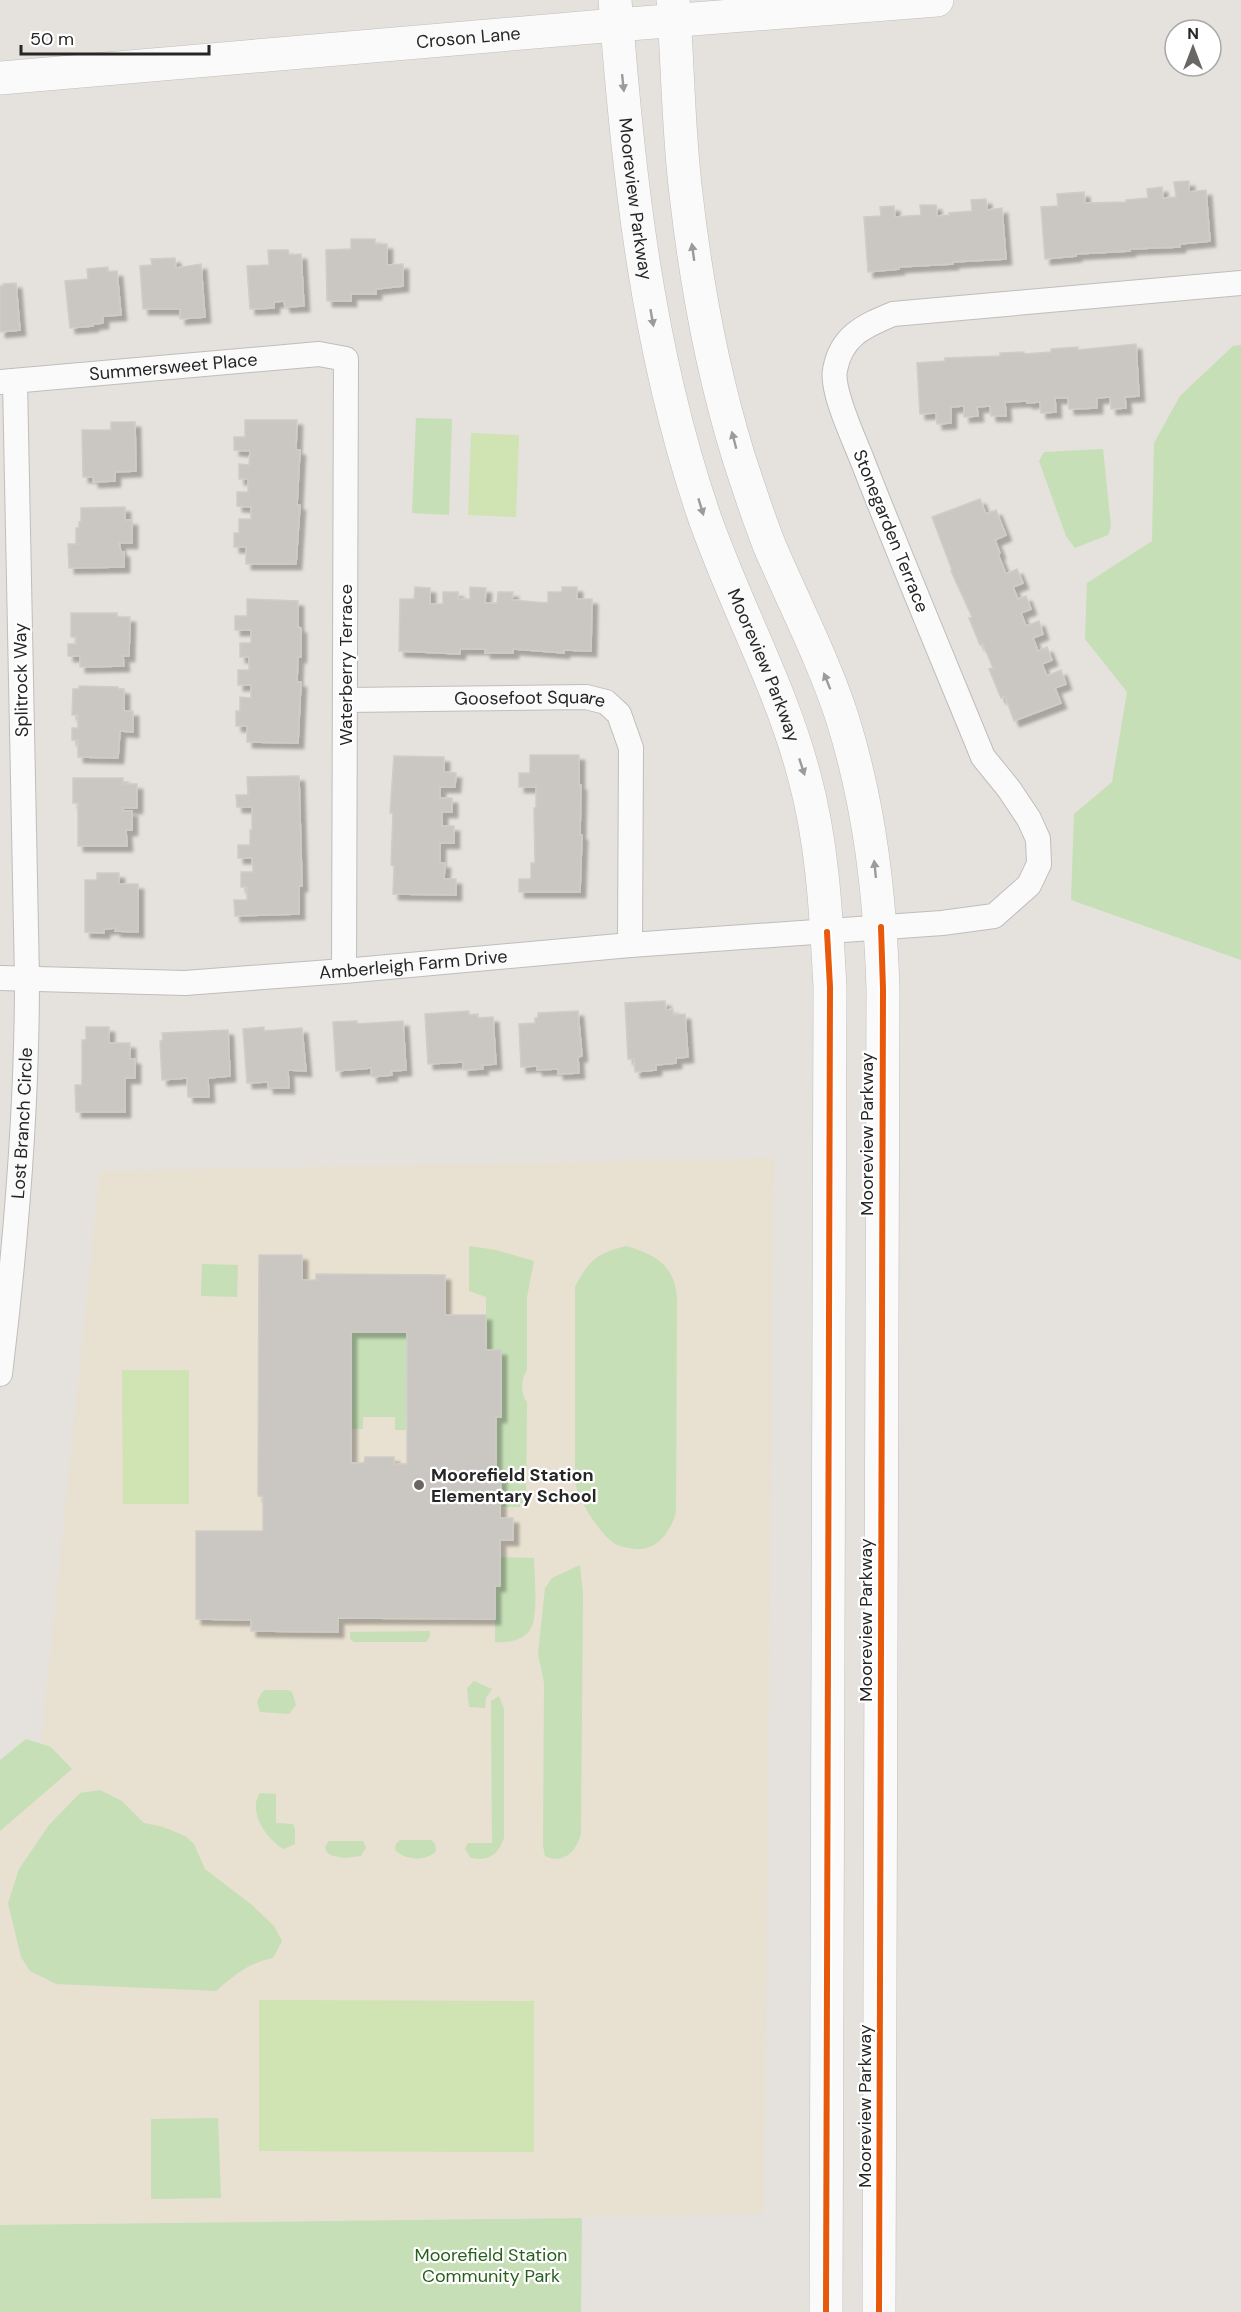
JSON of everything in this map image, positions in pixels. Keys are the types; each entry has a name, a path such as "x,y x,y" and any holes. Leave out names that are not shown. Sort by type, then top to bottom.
{"main road":[{"name":"Croson Lane","path":"0,78 615,12 937,0"},
{"name":"Mooreview Parkway","path":"674,10 685,192 710,351 738,454 769,544 812,641 841,715 862,786 881,927 883,1037 879,2312"},
{"name":"Mooreview Parkway","path":"615,12 639,240 652,320 665,380 703,513 775,687 804,772 817,830 827,932 830,987 826,2312"}],"street":[{"name":"Stonegarden Terrace","path":"827,932 942,923 994,916 1029,885 1039,864 1038,839 1029,819 1009,789 983,757 840,403 834,372 844,343 865,326 893,314 1241,283"},
{"name":"Summersweet Place","path":"8,382 319,354 346,358"},
{"name":"Waterberry Terrace","path":"344,971 346,358"},
{"name":"Splitrock Way","path":"8,382 27,979"},
{"name":"Goosefoot Square","path":"346,700 586,697 606,702 619,714 631,748 630,945"},
{"name":"Amberleigh Farm Drive","path":"0,978 185,983 630,945 827,932"},
{"name":"Lost Branch Circle","path":"0,1374 5,1278 27,1058 27,979"}],"shaded area":[{"name":"Moorefield Station Elementary School","path":"774,1158 764,2214 0,2225 0,1799 35,1801 100,1171"}],"green space":[{"path":"1241,345 1241,960 1071,900 1074,814 1112,782 1127,692 1085,639 1087,583 1152,541 1154,443 1180,396 1233,346"},
{"path":"416,418 452,419 449,515 412,513"},
{"path":"471,433 519,435 516,517 468,515"},
{"path":"1103,449 1111,526 1108,535 1075,548 1066,536 1039,461 1044,452"},
{"path":"469,1246 496,1250 534,1261 527,1297 527,1370 522,1386 527,1402 526,1503 520,1503 520,1507 500,1507 496,1473 496,1417 501,1417 501,1350 486,1350 486,1297 469,1291"},
{"path":"626,1246 654,1257 667,1268 672,1276 677,1297 676,1513 669,1529 659,1541 646,1548 638,1549 615,1544 602,1532 585,1507 575,1482 575,1287 594,1259"},
{"path":"202,1264 238,1265 237,1297 201,1296"},
{"path":"351,1332 407,1332 406,1430 395,1430 395,1417 363,1417 363,1429 351,1429"},
{"path":"122,1370 189,1370 189,1504 123,1504"},
{"path":"500,1557 534,1558 533,1624 527,1634 509,1642 495,1642 495,1586 500,1585"},
{"path":"580,1565 583,1594 581,1834 572,1851 558,1859 545,1856 543,1846 544,1683 538,1654 545,1588 552,1578"},
{"path":"430,1631 426,1642 354,1642 350,1639 350,1632"},
{"path":"474,1681 492,1689 486,1698 485,1708 469,1707 467,1688"},
{"path":"266,1690 292,1692 296,1705 289,1714 260,1712 257,1702 262,1692"},
{"path":"499,1696 504,1709 504,1838 496,1853 483,1859 471,1858 465,1849 468,1843 492,1843 491,1701"},
{"path":"26,1739 51,1747 72,1769 0,1831 0,1760"},
{"path":"100,1790 122,1801 144,1823 163,1827 185,1836 194,1844 205,1869 252,1905 274,1926 282,1941 273,1958 249,1966 216,1991 56,1984 30,1971 21,1957 8,1903 19,1869 49,1825 80,1793"},
{"path":"260,1793 276,1794 276,1823 293,1824 295,1844 284,1849 266,1832 257,1816 257,1800"},
{"path":"400,1840 431,1840 435,1844 436,1851 427,1857 410,1858 395,1850"},
{"path":"329,1841 363,1841 366,1847 361,1856 344,1858 330,1855 326,1851 325,1847"},
{"path":"259,2000 534,2001 534,2152 259,2151"},
{"path":"218,2118 221,2198 151,2199 151,2119"},
{"name":"Moorefield Station Community Park","path":"582,2218 581,2312 0,2312 0,2225"}],"building":[{"path":"1189,181 1189,192 1206,190 1210,241 1180,244 1180,247 1130,249 1130,251 1076,254 1076,256 1045,259 1041,207 1058,206 1057,194 1084,192 1085,203 1126,202 1126,200 1148,198 1147,189 1162,187 1163,198 1176,197 1174,182"},
{"path":"986,199 987,210 1002,208 1006,259 899,267 899,269 868,272 864,217 881,216 880,207 894,206 895,217 921,215 920,205 936,205 937,216 972,211 971,200"},
{"path":"351,239 375,239 375,244 387,244 387,265 403,264 403,286 376,289 376,294 351,294 351,301 327,301 326,250 351,249"},
{"path":"268,250 288,250 289,255 301,254 304,306 285,307 284,301 274,302 274,308 250,309 247,266 269,265"},
{"path":"175,258 176,268 201,264 205,317 180,319 180,309 143,309 140,266 152,265 151,259"},
{"path":"108,267 108,272 117,271 121,315 103,316 103,323 93,324 93,326 70,328 65,281 88,279 87,269"},
{"path":"16,283 20,330 0,332 0,286"},
{"path":"1136,344 1139,396 1125,397 1126,408 1111,409 1110,397 1097,398 1097,408 1069,409 1068,398 1055,398 1056,412 1041,413 1040,402 1027,403 1027,401 1005,402 1006,416 991,416 990,406 977,407 978,416 964,417 964,406 951,407 951,423 937,424 936,413 920,414 917,363 945,361 945,358 1000,356 1000,353 1024,352 1024,354 1051,352 1051,349 1078,347 1078,350"},
{"path":"245,420 297,420 296,450 300,450 297,505 300,505 296,564 246,564 246,547 234,547 234,533 239,533 239,519 251,519 251,507 237,506 237,492 248,492 248,479 239,479 239,464 249,465 250,451 234,450 234,437 245,437"},
{"path":"111,422 135,422 136,471 115,472 115,481 93,482 93,477 83,477 82,430 111,430"},
{"path":"980,499 986,514 996,510 1006,535 995,540 1000,553 998,554 1006,574 1017,569 1023,583 1013,587 1018,599 1026,596 1031,609 1021,613 1026,626 1039,621 1043,634 1033,638 1038,651 1047,647 1052,660 1042,664 1047,676 1061,670 1066,684 1055,688 1061,703 1014,721 1005,696 1001,698 989,669 993,668 969,618 972,617 951,571 932,517"},
{"path":"125,507 125,520 132,520 132,543 119,543 121,552 124,552 124,567 69,568 68,544 76,544 76,528 79,528 79,522 81,522 81,508"},
{"path":"415,587 430,588 430,604 443,604 443,592 458,592 458,599 470,599 470,587 486,588 485,603 497,603 498,592 513,592 512,600 548,603 548,592 562,592 562,587 577,587 577,599 592,599 591,651 564,650 564,653 513,649 513,653 485,653 485,649 460,649 460,654 399,651 400,599 414,599"},
{"path":"247,599 298,601 301,657 298,657 297,682 301,682 298,743 247,742 247,726 236,726 236,711 240,711 240,697 251,698 251,685 238,685 238,670 249,670 249,657 240,657 240,643 251,643 251,630 235,630 235,616 247,616"},
{"path":"71,613 117,613 117,617 130,617 129,656 123,656 124,666 80,667 80,656 68,656 68,644 76,644 76,637 71,637"},
{"path":"79,686 124,689 124,711 133,711 133,732 120,731 118,758 78,757 78,740 72,740 72,728 78,728 78,715 72,715 73,689 79,689"},
{"path":"530,755 579,755 580,835 582,835 580,892 519,892 519,879 531,879 531,863 535,863 536,787 519,787 519,773 530,773"},
{"path":"394,756 444,757 444,772 456,773 455,787 440,787 440,798 452,798 452,812 442,812 442,826 454,826 454,843 440,843 440,863 445,863 444,879 456,879 456,895 393,894 394,866 391,865 393,813 390,813"},
{"path":"299,776 302,886 299,886 299,914 235,916 234,900 247,900 247,887 241,887 241,872 253,872 252,858 238,858 238,845 250,845 252,807 237,807 236,795 248,795 247,777"},
{"path":"73,778 123,778 123,784 137,784 137,808 123,808 123,811 132,811 132,830 126,830 127,846 78,846 78,803 73,803"},
{"path":"97,873 119,873 119,884 138,884 138,932 115,931 116,928 104,929 104,933 85,932 85,880 97,880"},
{"path":"665,1001 666,1010 673,1009 673,1015 685,1014 688,1057 676,1058 676,1063 656,1065 656,1070 635,1072 634,1059 628,1059 625,1003"},
{"path":"469,1011 469,1015 478,1014 478,1018 493,1017 496,1064 482,1065 483,1069 463,1070 463,1062 428,1064 425,1014"},
{"path":"578,1011 582,1056 578,1057 579,1073 558,1074 558,1069 537,1070 537,1066 521,1067 519,1024 535,1023 538,1013"},
{"path":"357,1021 357,1024 403,1021 406,1070 391,1071 392,1075 372,1077 371,1068 336,1071 333,1022"},
{"path":"86,1027 109,1027 109,1043 130,1043 130,1059 135,1059 135,1078 125,1078 125,1112 76,1112 75,1085 82,1085 82,1040 86,1040"},
{"path":"264,1027 264,1031 302,1028 306,1071 288,1070 289,1088 268,1088 268,1082 247,1083 243,1029"},
{"path":"228,1030 230,1076 208,1078 209,1097 188,1097 187,1078 162,1080 160,1041 163,1040 162,1033"},
{"name":"Moorefield Station Elementary School","path":"259,1255 302,1255 302,1280 316,1280 316,1274 445,1275 445,1315 486,1315 486,1350 501,1350 501,1417 496,1417 496,1473 501,1473 500,1518 513,1518 513,1540 500,1540 500,1586 495,1586 495,1619 338,1618 338,1632 251,1631 251,1620 196,1619 196,1531 263,1531 263,1496 258,1496","holes":["351,1332 407,1332 407,1464 394,1464 394,1457 365,1457 364,1463 351,1463"]}],"cycle path":[{"path":"879,2312 883,989 881,927"},
{"path":"826,2312 830,987 827,932"}],"place":[{"name":"Moorefield Station Elementary School","path":"419,1485"}]}
